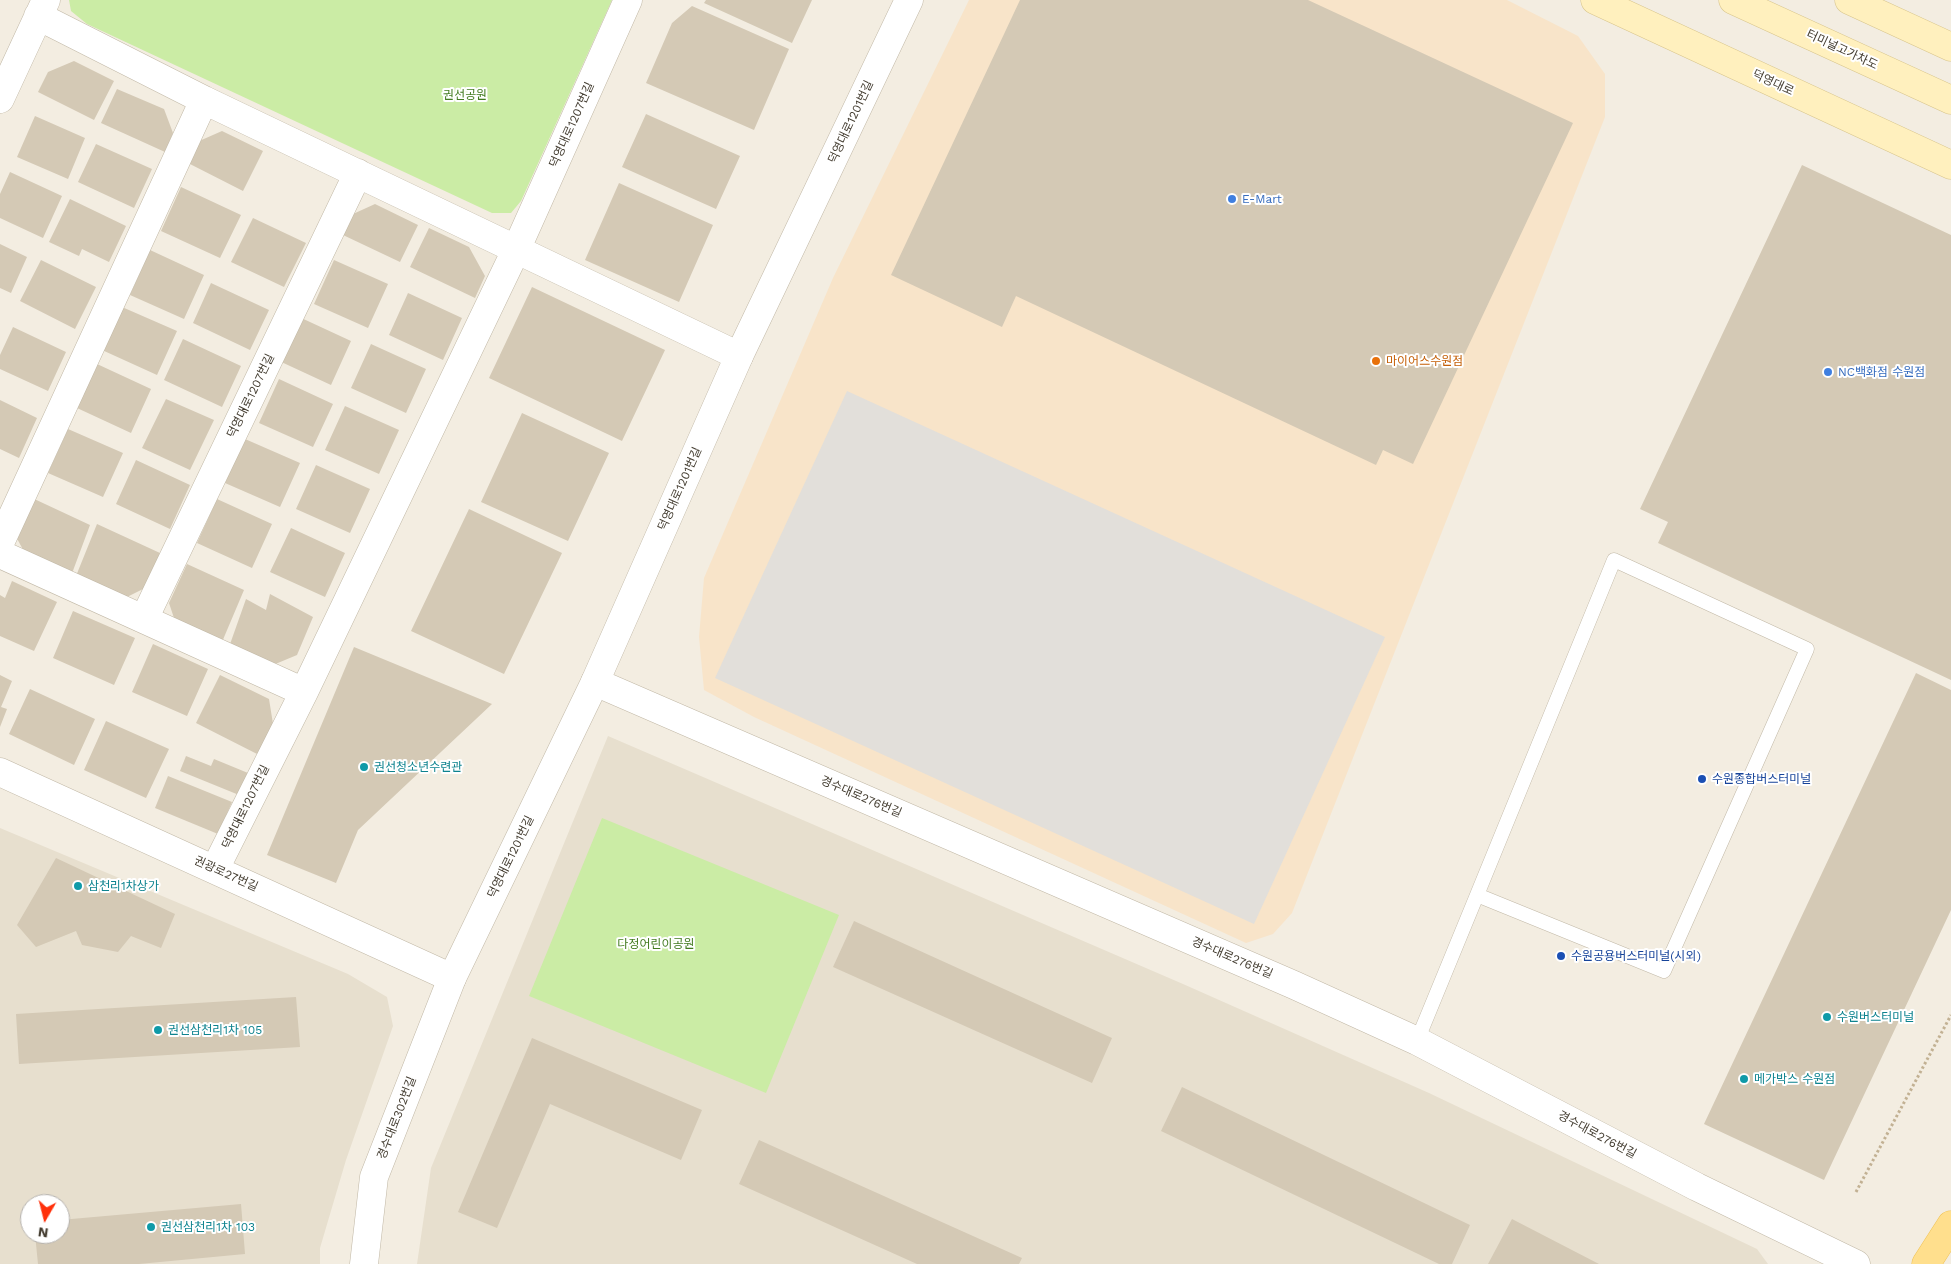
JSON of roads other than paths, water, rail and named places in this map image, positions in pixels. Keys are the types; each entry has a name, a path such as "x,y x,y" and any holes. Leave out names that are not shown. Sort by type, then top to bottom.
{"main road":[{"name":"덕영대로","path":"1595,0 1951,165"},
{"name":"터미널고가차도","path":"1733,0 1951,100"},
{"path":"1849,0 1951,47"},
{"path":"1926,1264 1951,1225"}],"street":[{"name":"덕영대로1207번길","path":"215,869 304,692 516,250 628,0"},
{"name":"덕영대로1201번길","path":"452,978 595,682 739,356 909,0"},
{"path":"0,99 42,8 204,100 739,356"},
{"path":"0,543 204,100"},
{"name":"덕영대로1207번길","path":"144,619 358,173"},
{"path":"0,554 304,692"},
{"name":"경수대로276번길","path":"595,682 1294,984 1417,1041 1697,1187 1856,1264"},
{"name":"권광로27번길","path":"0,772 452,978"},
{"name":"경수대로302번길","path":"364,1264 374,1177 452,978"}],"lane":[{"path":"1417,1041 1614,560 1807,650 1664,971 1477,895"}],"place":[{"name":"E-Mart","path":"1232,199"},
{"name":"마이어스수원점","path":"1376,361"},
{"name":"NC백화점 수원점","path":"1828,372"},
{"name":"권선청소년수련관","path":"364,767"},
{"name":"수원종합버스터미널","path":"1702,779"},
{"name":"삼천리1차상가","path":"78,886"},
{"name":"수원공용버스터미널(시외)","path":"1561,956"},
{"name":"수원버스터미널","path":"1827,1017"},
{"name":"권선삼천리1차 105","path":"158,1030"},
{"name":"메가박스 수원점","path":"1744,1079"},
{"name":"권선삼천리1차 103","path":"151,1227"}],"park label":[{"name":"권선공원","path":"465,95"},
{"name":"다정어린이공원","path":"656,944"}]}
